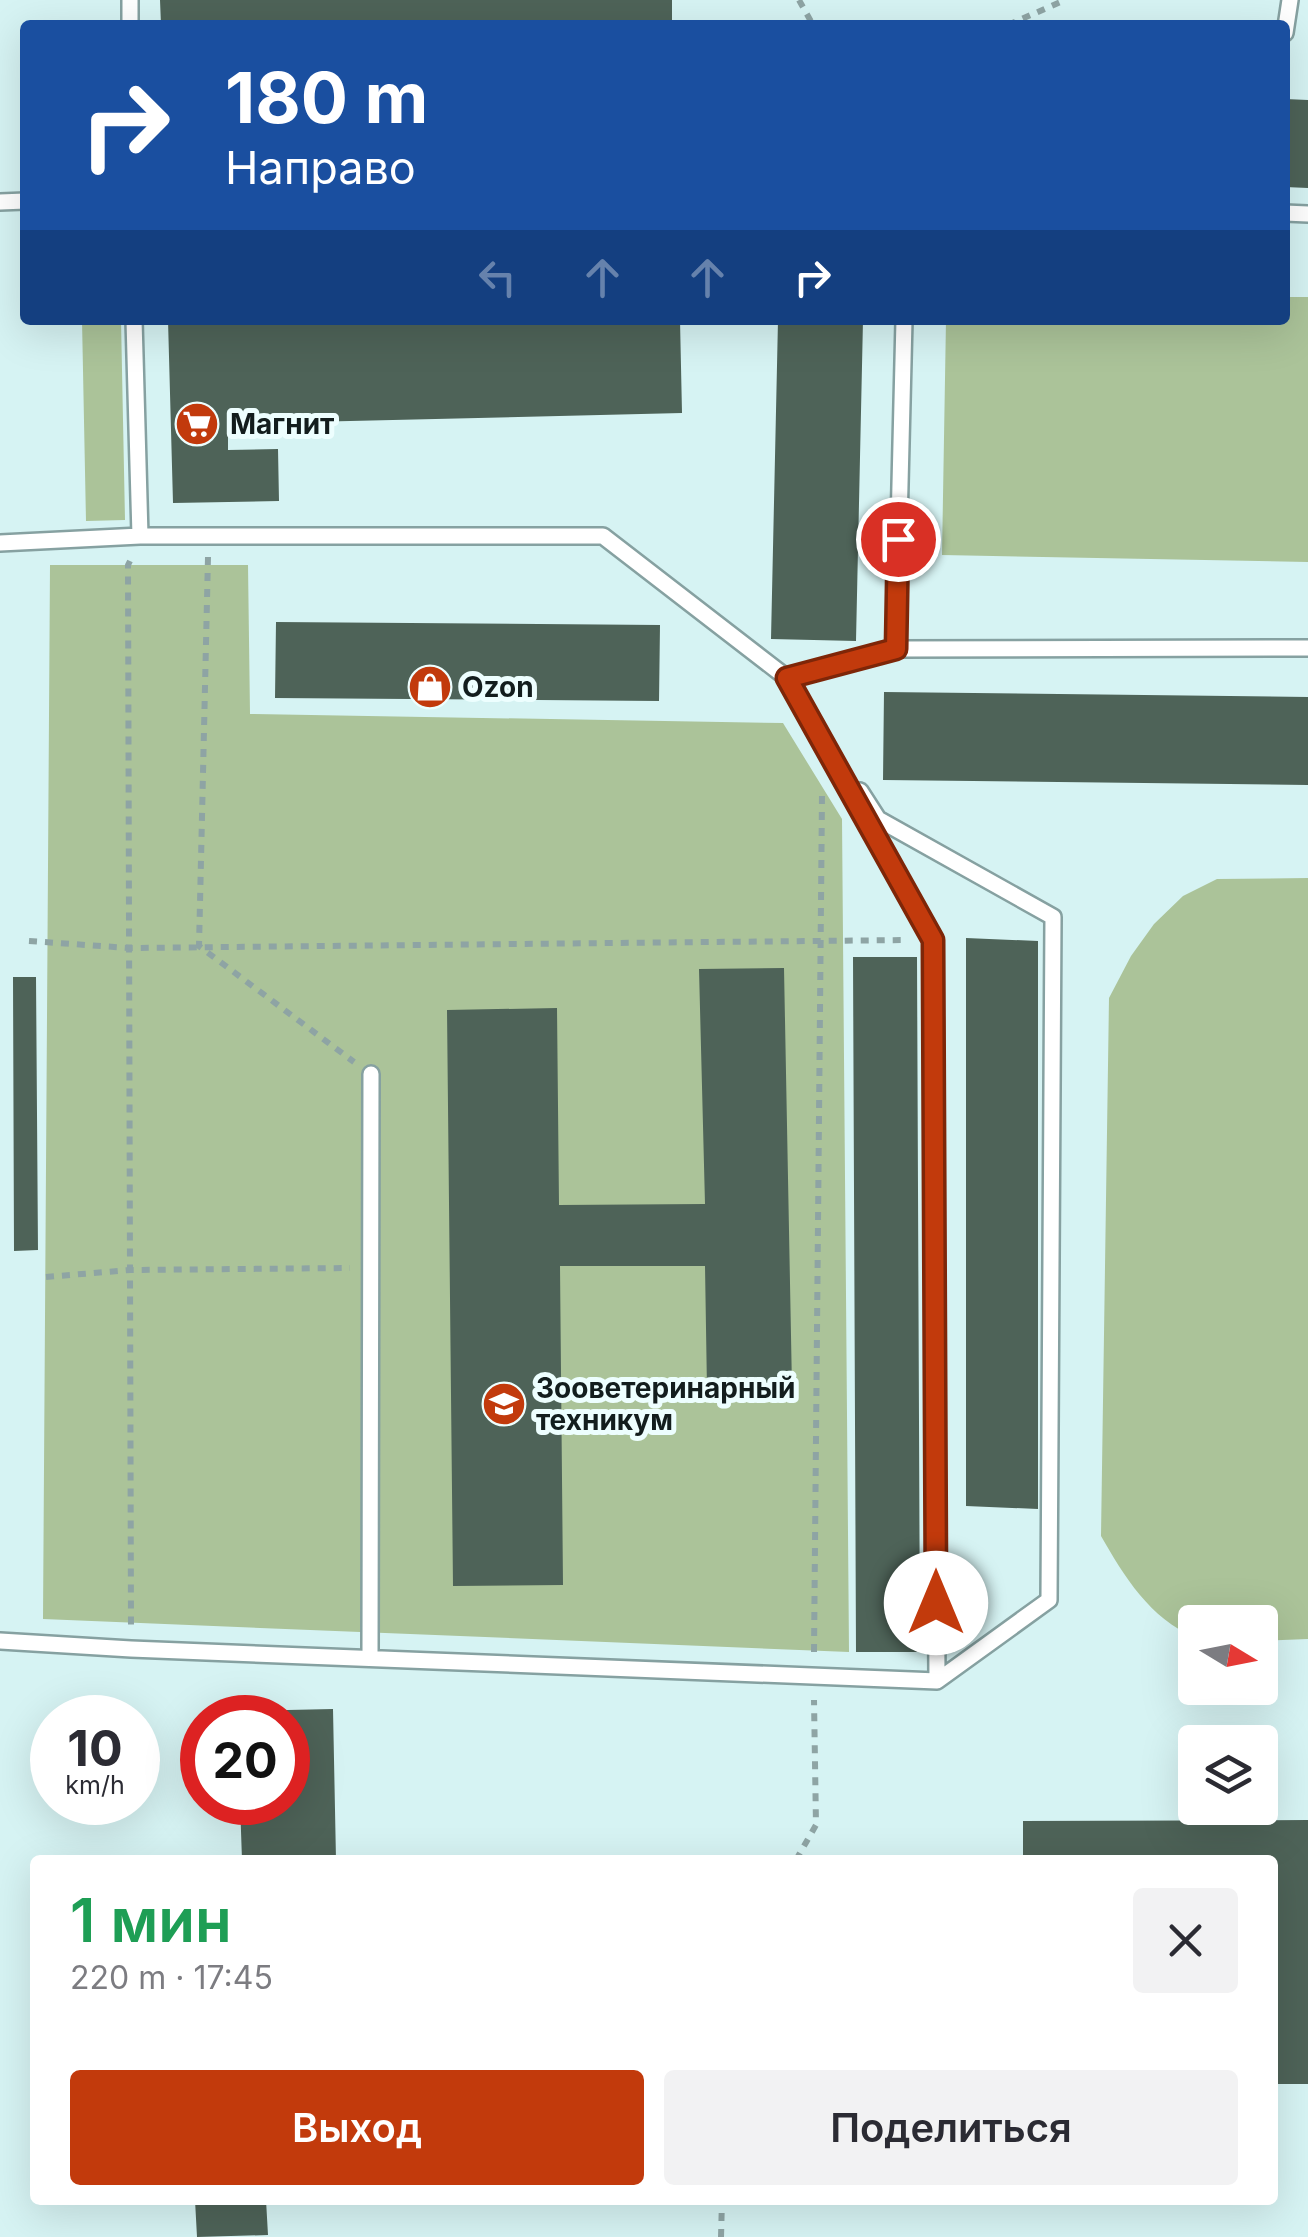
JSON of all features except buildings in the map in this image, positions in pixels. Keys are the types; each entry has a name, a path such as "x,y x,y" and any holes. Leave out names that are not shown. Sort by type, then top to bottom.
{"lane":[{"path":"134,325 140,536"},
{"path":"896,649 904,325"},
{"path":"0,544 140,536 603,536 787,678 878,819 1053,918 1049,1600 937,1681 0,1641"},
{"path":"787,678 896,649 1308,648"},
{"path":"787,678 933,940 937,1681"},
{"path":"370,1658 371,1074"}],"path":[{"path":"1019,20 1065,0"},
{"path":"131,1649 128,565 140,536"},
{"path":"199,946 209,536"},
{"path":"799,1855 816,1826 822,743"},
{"path":"28,940 129,948 933,940"},
{"path":"199,946 371,1074"},
{"path":"46,1277 130,1270 370,1268"},
{"path":"721,2237 722,2205"}],"green space":[{"path":"1290,297 1308,297 1308,562 942,555 946,325 1290,325"},
{"path":"82,325 121,325 125,520 86,521"},
{"path":"50,565 248,565 250,714 783,723 842,819 849,1652 43,1619"},
{"path":"1308,878 1308,1639 1278,1640 1278,1605 1178,1605 1178,1628 1152,1608 1129,1581 1101,1536 1109,998 1131,956 1154,924 1183,896 1217,879"}],"place":[{"name":"Магнит","path":"197,424"},
{"name":"Ozon","path":"430,687"},
{"name":"Зооветеринарный техникум","path":"504,1404"}],"route":[{"path":"898,539 896,649 787,678 933,940 936,1603"}]}
